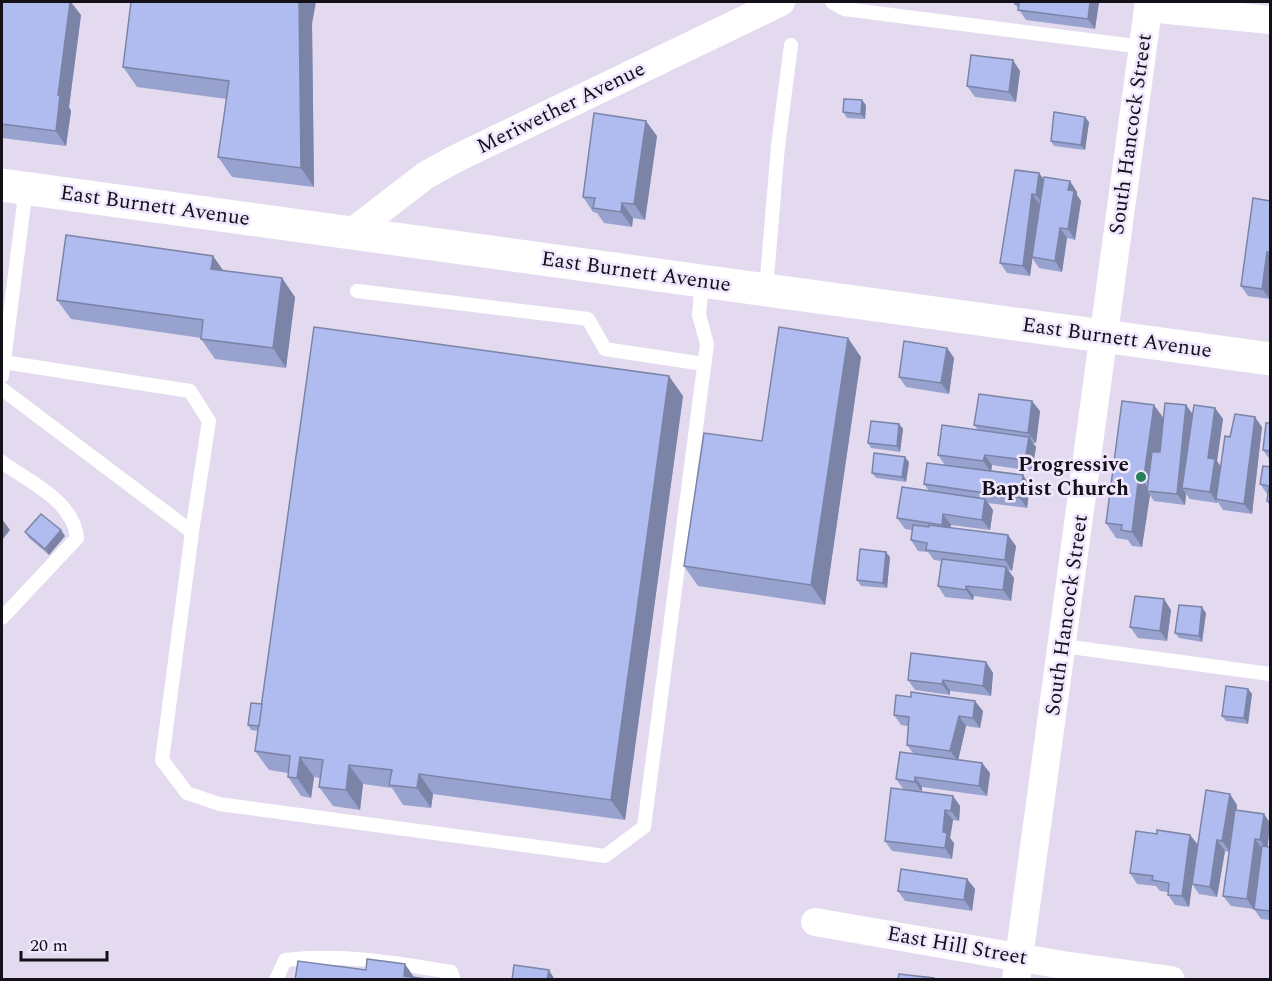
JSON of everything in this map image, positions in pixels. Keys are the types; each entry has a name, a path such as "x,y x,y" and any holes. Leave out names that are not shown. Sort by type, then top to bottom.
{"street":[{"name":"Meriwether Avenue","path":"352,232 426,176 457,158 781,2"},
{"name":"South Hancock Street","path":"1018,968 1149,5"},
{"path":"1149,5 1270,20"},
{"name":"East Burnett Avenue","path":"14,187 1270,359"},
{"name":"East Hill Street","path":"815,922 1018,968 1063,965 1172,980"}],"lane":[{"path":"832,2 844,9 1143,47"},
{"path":"766,290 778,146 791,45"},
{"path":"14,187 2,369 190,391 209,421 162,760 187,793 219,804 605,856 644,827 707,344 699,315 702,281"},
{"path":"357,291 588,319 605,349 704,364"},
{"path":"2,389 192,532"},
{"path":"2,462 65,507 76,526 77,537 2,618"},
{"path":"1063,646 1270,674"},
{"path":"276,980 285,960 319,956 418,966 451,972 454,980"}],"building":[{"path":"2,2 70,2 58,95 60,95 56,131 2,124"},
{"path":"131,2 299,2 301,168 218,157 229,81 123,67"},
{"path":"1015,2 1090,2 1088,19 1018,10 1019,4"},
{"path":"971,55 1013,60 1009,92 967,86"},
{"path":"844,99 862,100 861,114 843,112"},
{"path":"1054,112 1085,117 1081,145 1051,141"},
{"path":"594,113 646,121 634,204 622,203 621,212 593,208 595,198 583,197"},
{"path":"1015,170 1039,173 1036,195 1032,194 1023,266 1000,263"},
{"path":"1044,177 1070,181 1068,190 1074,191 1068,229 1060,228 1055,261 1032,257"},
{"path":"1253,198 1270,201 1270,252 1267,252 1262,289 1241,286"},
{"path":"66,235 213,256 211,269 282,278 273,348 201,339 203,320 57,300"},
{"path":"314,327 669,376 611,800 419,774 417,788 389,785 392,770 349,765 346,790 319,787 323,760 300,757 297,778 288,777 290,756 255,751"},
{"path":"779,327 848,338 811,585 684,566 704,433 762,441"},
{"path":"904,341 947,348 941,383 899,377"},
{"path":"979,394 1032,401 1028,433 974,425"},
{"path":"1122,401 1154,405 1144,476 1139,475 1132,532 1121,530 1122,525 1106,523"},
{"path":"1165,403 1186,405 1177,494 1147,491 1152,452 1160,452"},
{"path":"1194,405 1215,408 1208,458 1215,459 1210,492 1182,488"},
{"path":"1235,414 1255,417 1244,504 1216,499 1225,436 1230,437"},
{"path":"871,421 899,424 897,446 868,443"},
{"path":"1266,423 1270,423 1270,451 1263,450"},
{"path":"942,425 1029,437 1025,460 985,455 983,461 938,455"},
{"path":"874,453 905,457 902,477 872,473"},
{"path":"927,463 1023,475 1020,498 924,484"},
{"path":"1263,466 1270,467 1270,502 1267,501 1269,486 1260,484"},
{"path":"902,487 985,499 982,520 943,514 942,525 897,518"},
{"path":"41,514 61,530 45,549 25,532"},
{"path":"913,525 1008,535 1005,560 926,550 927,543 911,540"},
{"path":"860,549 886,552 883,583 857,580"},
{"path":"942,559 1006,567 1003,590 966,586 966,590 938,586"},
{"path":"1135,596 1164,599 1160,631 1130,627"},
{"path":"1179,605 1202,607 1199,636 1175,633"},
{"path":"911,653 986,662 983,686 943,680 942,684 908,680"},
{"path":"1226,686 1248,689 1244,718 1222,716"},
{"path":"911,692 975,701 973,718 959,716 950,751 907,745 909,717 894,715 896,695 911,697"},
{"path":"251,703 262,704 259,726 248,725"},
{"path":"900,752 982,763 979,786 915,777 915,782 896,779"},
{"path":"891,788 953,796 951,811 945,810 943,832 947,833 945,848 885,841"},
{"path":"1206,790 1230,794 1222,841 1217,840 1210,887 1192,884"},
{"path":"1235,810 1264,814 1260,840 1255,839 1247,899 1223,896"},
{"path":"1157,830 1190,835 1182,896 1168,895 1169,883 1152,880 1153,876 1130,873 1136,831 1157,834"},
{"path":"1262,846 1270,847 1270,911 1254,909"},
{"path":"901,869 967,879 964,900 898,891"},
{"path":"367,959 405,964 404,976 426,980 295,980 298,961 366,970"},
{"path":"514,965 549,970 547,980 512,980"},
{"path":"899,974 934,978 934,980 898,980"}],"place":[{"name":"Progressive Baptist Church","path":"1141,477"}]}
